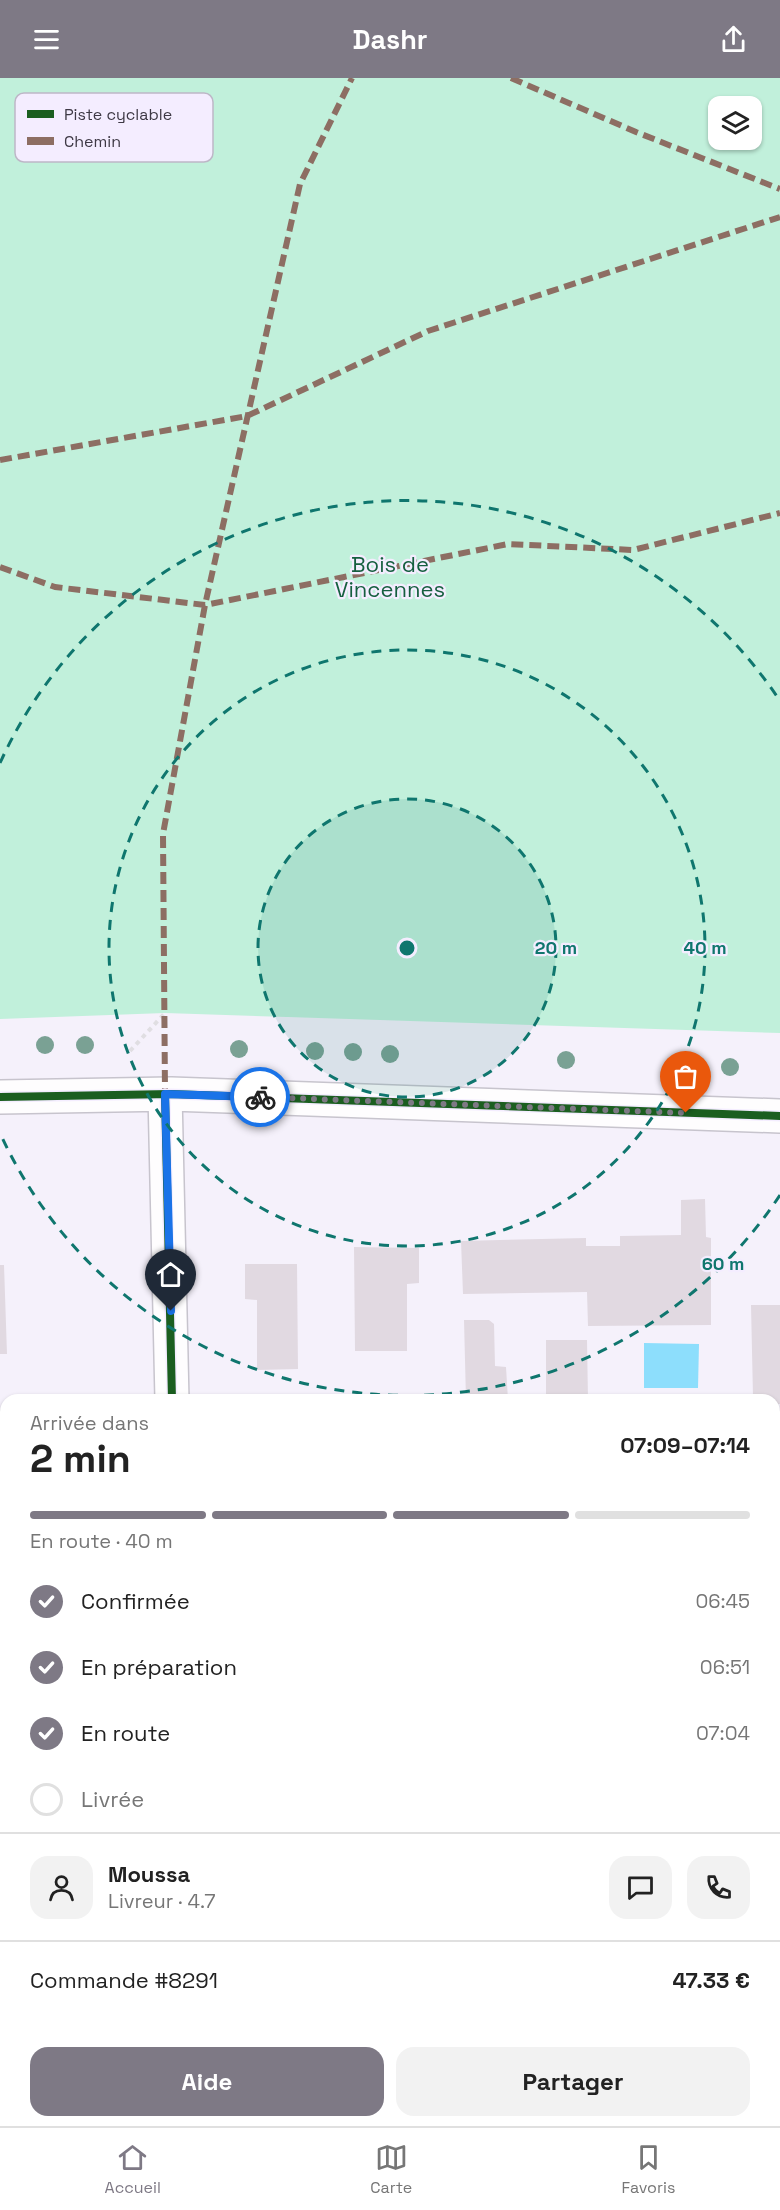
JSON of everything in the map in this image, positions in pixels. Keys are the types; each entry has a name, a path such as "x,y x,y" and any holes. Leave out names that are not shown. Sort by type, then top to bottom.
{"street":[{"path":"165,1094 172,1394"},
{"path":"0,1097 165,1094 780,1116"}],"green space":[{"name":"Bois de Vincennes","path":"0,78 780,78 780,1033 165,1013 0,1019"}],"water":[{"path":"644,1343 699,1344 698,1388 644,1388"}],"building":[{"path":"705,1199 706,1237 711,1238 711,1325 588,1326 587,1292 463,1294 461,1241 586,1238 586,1246 620,1246 620,1236 681,1235 681,1200"},
{"path":"354,1247 419,1248 419,1283 407,1284 407,1351 355,1351"},
{"path":"245,1264 297,1264 298,1369 257,1370 257,1300 245,1299"},
{"path":"0,1265 4,1265 7,1354 0,1354"},
{"path":"751,1305 780,1305 780,1394 753,1394"},
{"path":"464,1320 489,1320 494,1324 495,1366 506,1367 508,1394 466,1394"},
{"path":"546,1340 587,1340 588,1394 546,1394"}],"marked path":[{"path":"171,1094 165,1094 163,834 205,605 300,184 352,78"},
{"path":"511,78 636,132 780,189"},
{"path":"0,460 247,416 428,331 780,217"},
{"path":"0,567 55,587 205,605 508,544 633,550 780,513"}],"cycle path":[{"path":"165,1094 172,1394"},
{"path":"0,1097 171,1094 780,1116"}],"way so far":[{"path":"260,1097 686,1113"}],"route":[{"path":"171,1311 168,1135 165,1094 260,1097"}]}
